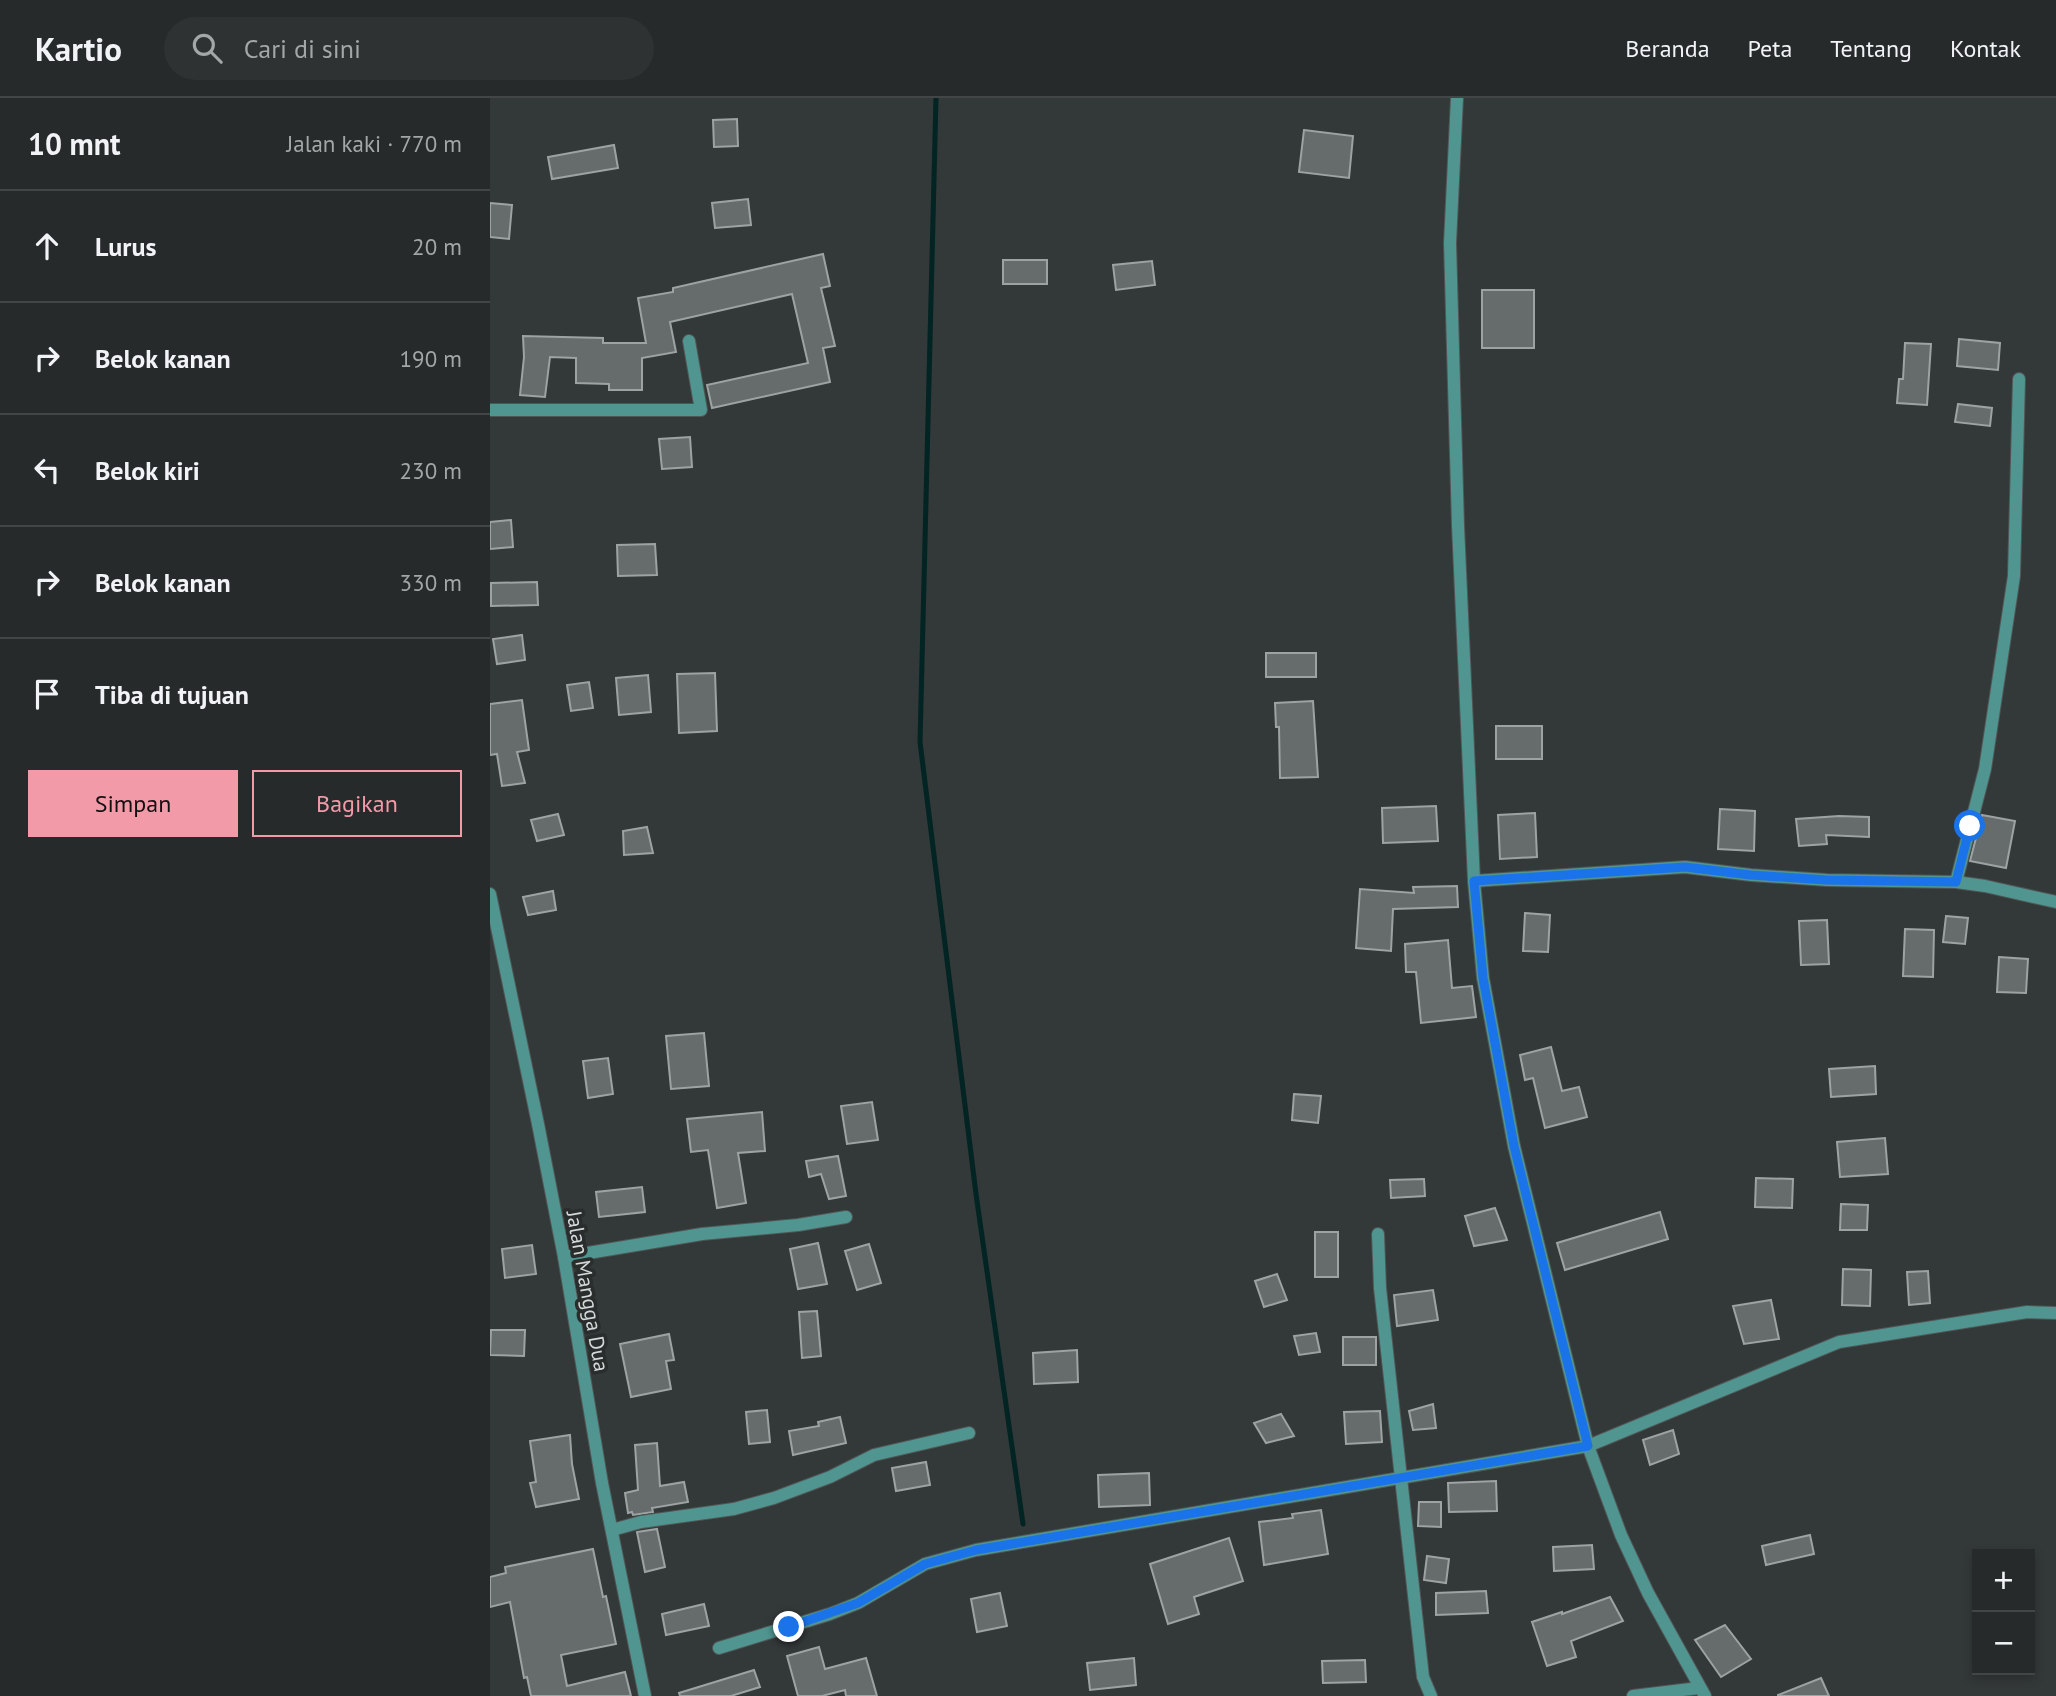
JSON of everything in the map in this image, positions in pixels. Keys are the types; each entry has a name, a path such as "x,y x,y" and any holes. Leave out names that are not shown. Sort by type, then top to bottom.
{"street":[{"path":"1457,98 1450,243 1458,526 1474,881 1483,978 1514,1146 1588,1446 1622,1535 1648,1593 1702,1692 1633,1696"},
{"path":"490,410 701,410 689,341"},
{"path":"1956,882 1985,769 2014,576 2019,379"},
{"path":"1474,881 1685,867 1827,880 1956,882 2056,902"},
{"name":"Jalan Mangga Dua","path":"490,894 564,1257 612,1530 645,1696"},
{"path":"564,1257 702,1234 798,1225 846,1217"},
{"path":"1378,1234 1380,1288 1400,1479 1423,1677 1431,1696"},
{"path":"719,1648 830,1614 858,1603 925,1564 976,1550 1588,1446 1839,1342 2027,1312 2056,1313"},
{"path":"612,1530 641,1522 734,1509 774,1499 830,1477 874,1455 969,1433"}],"building":[{"path":"737,119 738,146 714,147 713,120"},
{"path":"1304,130 1353,136 1349,178 1299,172"},
{"path":"614,145 618,168 552,179 548,157"},
{"path":"748,199 751,225 715,228 712,203"},
{"path":"490,203 512,205 509,239 490,237"},
{"path":"823,254 830,286 821,288 835,346 823,348 830,382 712,408 707,385 808,363 792,294 670,322 676,352 642,358 642,390 609,390 609,384 576,383 576,358 550,357 545,397 520,395 523,336 603,338 603,343 646,343 638,298 673,292 673,288"},
{"path":"1003,260 1047,260 1047,284 1003,284"},
{"path":"1152,261 1155,285 1116,290 1113,265"},
{"path":"1482,290 1534,290 1534,348 1482,348"},
{"path":"1959,339 2000,343 1998,370 1957,366"},
{"path":"1905,343 1931,344 1927,405 1897,403 1899,379 1903,379"},
{"path":"1958,404 1992,408 1990,426 1955,422"},
{"path":"690,437 692,467 662,469 659,439"},
{"path":"511,520 513,547 490,549 490,522"},
{"path":"655,544 657,575 618,576 617,545"},
{"path":"537,582 538,605 491,606 491,583"},
{"path":"522,635 525,660 497,664 493,639"},
{"path":"1266,653 1316,653 1316,677 1266,677"},
{"path":"715,673 717,731 679,733 677,674"},
{"path":"648,675 651,712 619,715 616,678"},
{"path":"589,682 593,708 571,711 567,685"},
{"path":"522,700 529,750 517,752 525,783 502,786 497,754 490,755 490,704"},
{"path":"1313,701 1318,777 1280,778 1279,727 1276,727 1275,703"},
{"path":"1496,726 1542,726 1542,759 1496,759"},
{"path":"1436,806 1438,841 1383,843 1382,808"},
{"path":"1720,809 1755,811 1754,851 1718,849"},
{"path":"1535,813 1537,857 1500,859 1498,815"},
{"path":"558,814 564,835 537,841 531,820"},
{"path":"1982,815 2015,821 2006,868 1970,861"},
{"path":"1869,817 1869,837 1826,835 1827,844 1799,846 1796,819"},
{"path":"647,827 653,853 624,855 623,831"},
{"path":"1457,886 1458,907 1393,909 1391,951 1356,948 1360,889 1414,893 1413,887"},
{"path":"553,891 556,910 528,915 523,897"},
{"path":"1525,913 1550,915 1548,952 1523,951"},
{"path":"1946,916 1968,918 1965,944 1943,942"},
{"path":"1827,920 1829,964 1801,965 1799,921"},
{"path":"1905,929 1934,930 1933,977 1903,976"},
{"path":"1448,940 1452,988 1472,986 1476,1017 1421,1023 1416,972 1406,972 1405,944"},
{"path":"1999,957 2028,959 2026,993 1997,992"},
{"path":"704,1033 709,1086 671,1089 666,1036"},
{"path":"1551,1047 1562,1091 1579,1087 1587,1117 1545,1128 1533,1078 1525,1080 1520,1055"},
{"path":"608,1058 613,1094 588,1098 583,1061"},
{"path":"1875,1066 1876,1094 1831,1097 1829,1069"},
{"path":"1294,1094 1321,1096 1318,1123 1292,1120"},
{"path":"872,1102 878,1140 847,1144 841,1106"},
{"path":"762,1112 765,1151 738,1153 746,1203 717,1208 708,1150 691,1152 687,1119"},
{"path":"1885,1138 1888,1174 1840,1177 1837,1142"},
{"path":"838,1156 846,1196 829,1199 821,1174 809,1177 806,1161"},
{"path":"1756,1178 1793,1179 1792,1208 1755,1207"},
{"path":"1424,1179 1425,1196 1391,1198 1390,1180"},
{"path":"642,1187 645,1212 599,1217 596,1192"},
{"path":"1841,1204 1868,1205 1867,1230 1840,1230"},
{"path":"1495,1208 1507,1240 1474,1246 1465,1216"},
{"path":"1660,1212 1668,1239 1565,1270 1557,1243"},
{"path":"1315,1232 1338,1232 1338,1277 1315,1277"},
{"path":"818,1243 827,1284 798,1289 790,1249"},
{"path":"869,1244 881,1283 857,1290 845,1251"},
{"path":"532,1245 536,1274 505,1278 502,1249"},
{"path":"1843,1269 1871,1270 1870,1306 1842,1305"},
{"path":"1928,1271 1930,1303 1909,1305 1907,1272"},
{"path":"1277,1274 1287,1300 1264,1307 1255,1281"},
{"path":"1433,1290 1438,1320 1397,1326 1394,1295"},
{"path":"1771,1300 1779,1339 1744,1344 1733,1306"},
{"path":"817,1311 821,1356 802,1358 799,1312"},
{"path":"491,1330 525,1330 524,1356 490,1355"},
{"path":"1316,1333 1320,1352 1299,1355 1294,1336"},
{"path":"669,1334 674,1360 666,1361 671,1389 631,1397 620,1344"},
{"path":"1343,1337 1376,1337 1376,1365 1343,1365"},
{"path":"1077,1350 1078,1382 1034,1384 1033,1353"},
{"path":"1433,1404 1436,1428 1413,1430 1409,1411"},
{"path":"767,1410 770,1442 749,1444 746,1412"},
{"path":"1380,1411 1382,1442 1346,1444 1344,1412"},
{"path":"1281,1414 1294,1436 1266,1443 1254,1423"},
{"path":"840,1417 846,1443 793,1455 789,1431 819,1426 818,1422"},
{"path":"1673,1430 1679,1454 1650,1465 1643,1440"},
{"path":"570,1435 579,1499 536,1507 530,1483 536,1482 530,1441"},
{"path":"657,1443 660,1486 684,1482 688,1502 652,1508 653,1512 633,1515 632,1512 628,1513 625,1493 638,1490 635,1445"},
{"path":"926,1462 930,1485 896,1491 892,1468"},
{"path":"1149,1473 1150,1505 1099,1507 1098,1475"},
{"path":"1496,1481 1497,1511 1449,1512 1448,1483"},
{"path":"1419,1502 1441,1502 1441,1527 1418,1526"},
{"path":"1321,1510 1328,1554 1264,1565 1259,1522 1293,1518 1292,1514"},
{"path":"657,1529 665,1567 645,1572 637,1532"},
{"path":"1810,1535 1814,1554 1766,1565 1762,1546"},
{"path":"1229,1538 1243,1581 1194,1597 1199,1614 1168,1624 1150,1564"},
{"path":"1592,1545 1594,1569 1554,1571 1553,1547"},
{"path":"593,1549 616,1644 561,1655 567,1686 625,1672 631,1696 531,1696 527,1677 524,1678 510,1602 490,1607 490,1577 506,1573 505,1567"},
{"path":"1427,1556 1449,1559 1446,1583 1424,1580"},
{"path":"1486,1591 1488,1613 1436,1615 1436,1593"},
{"path":"1000,1593 1007,1626 977,1632 971,1599"},
{"path":"1610,1597 1623,1621 1571,1641 1576,1657 1547,1666 1532,1622"},
{"path":"704,1604 709,1626 666,1635 662,1614"},
{"path":"1725,1625 1751,1659 1721,1677 1695,1640"},
{"path":"819,1647 825,1669 866,1658 877,1696 846,1696 845,1690 822,1696 798,1696 787,1656"},
{"path":"1134,1658 1136,1685 1090,1690 1087,1663"},
{"path":"1365,1660 1366,1682 1323,1683 1322,1661"},
{"path":"754,1670 760,1687 731,1696 680,1696 679,1693"},
{"path":"1821,1678 1829,1696 1778,1696 1778,1695"}],"waterway":[{"path":"936,98 920,742 976,1194 1023,1524"}],"route":[{"path":"789,1627 858,1603 925,1564 976,1550 1588,1446 1514,1146 1483,978 1474,881 1685,867 1827,880 1956,882 1970,826"}]}
